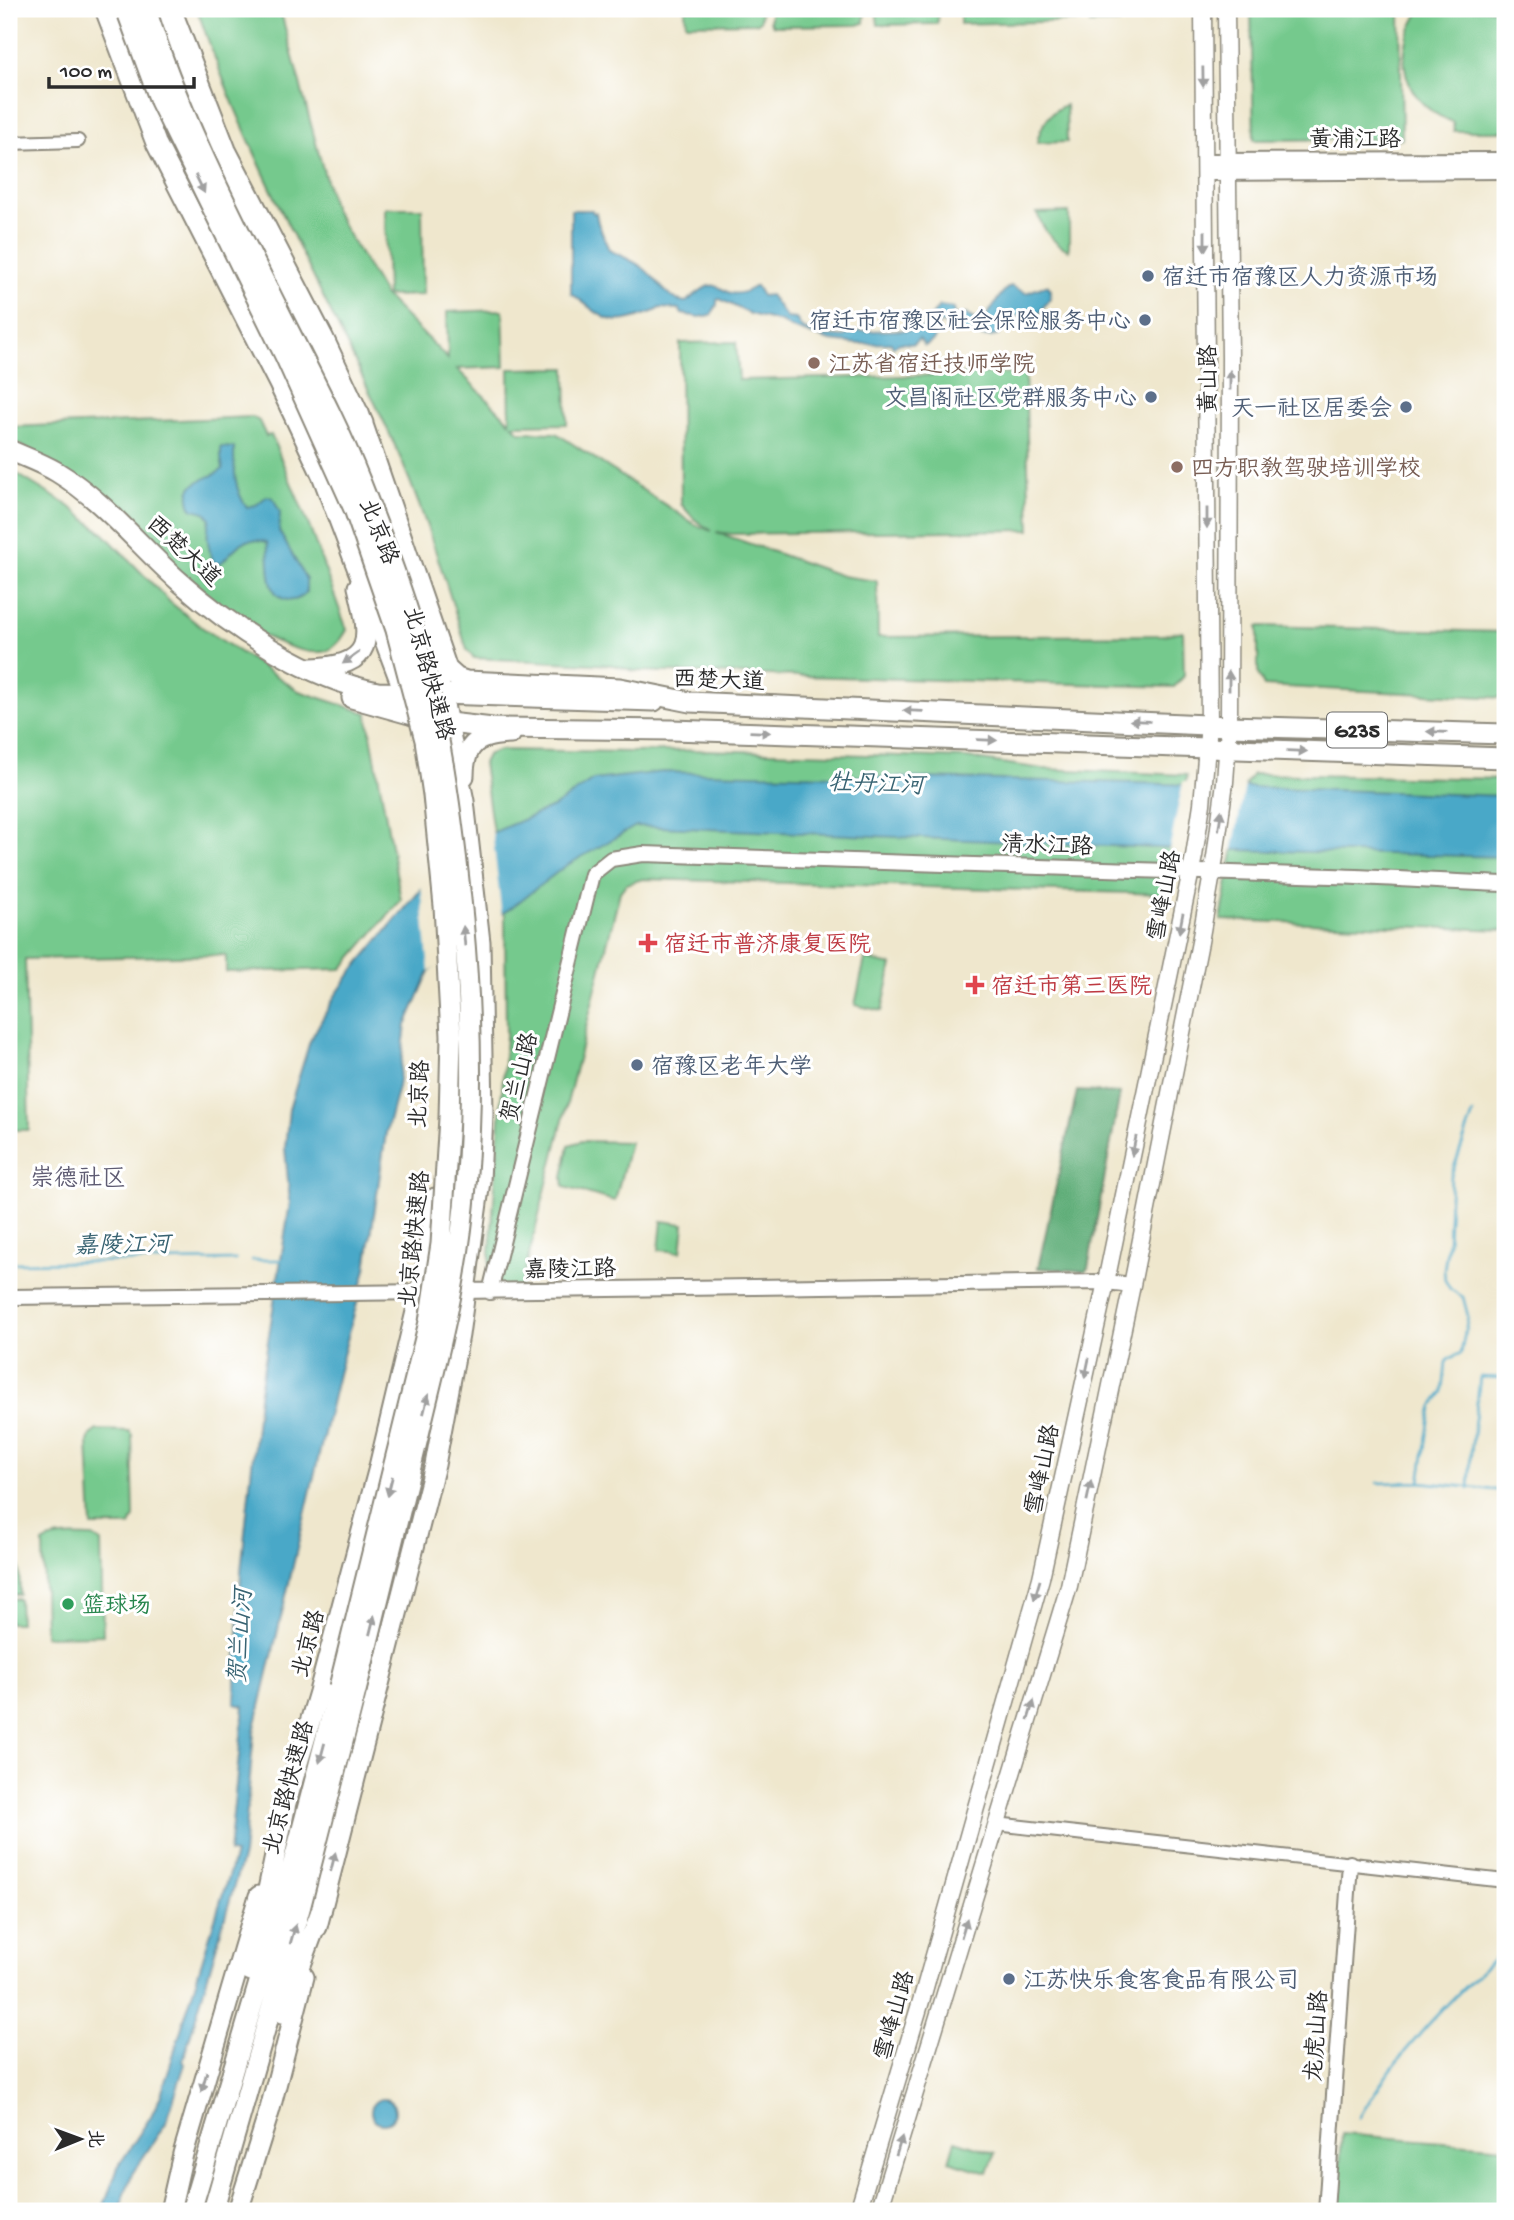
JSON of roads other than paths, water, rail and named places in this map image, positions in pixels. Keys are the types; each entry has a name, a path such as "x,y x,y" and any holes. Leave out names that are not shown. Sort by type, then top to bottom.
{"main road":[{"path":"105,9 156,143 279,384 322,475 406,693"},
{"name":"北京路","path":"116,9 140,83 183,184 296,396 387,615 413,715 426,780 444,966 443,1102 432,1231 421,1292 378,1471 319,1692 183,2154 170,2211"},
{"name":"北京路快速路","path":"126,9 160,101 286,358 354,509 396,630 425,740 433,795 444,906 452,1036 441,1244 429,1322 302,1905 213,2211"},
{"name":"北京路快速路","path":"146,9 186,115 319,389 358,477 411,622 438,730 454,824 469,989 471,1060 468,1156 460,1240 454,1280 433,1372 348,1689 190,2211"},
{"name":"北京路","path":"158,9 207,138 374,479 417,596 443,693 464,801 480,942 482,1141 474,1232 435,1465 270,2109 238,2211"},
{"path":"171,9 226,150 323,337 359,413 447,669 457,678 466,681 620,688 690,702"},
{"name":"黄山路","path":"1203,9 1209,724"},
{"name":"黄山路","path":"1226,9 1230,357 1228,749"},
{"name":"西楚大道","path":"9,450 57,472 80,489 129,531 204,603 260,642 326,677 378,692 690,702 1229,726 1505,734"},
{"name":"西楚大道","path":"9,460 36,473 84,503 131,543 182,596 255,650 315,684 358,700 413,715 449,723 494,728 691,730 1207,747"},
{"path":"380,473 417,596"},
{"path":"312,668 351,661 360,654 365,642 367,628 341,526"},
{"name":"雪峰山路","path":"858,2211 924,1991 1041,1578 1191,873 1204,783 1209,724"},
{"path":"464,801 465,756 470,745 483,738 503,734 691,730"},
{"name":"G235","path":"1207,747 1505,758"},
{"name":"雪峰山路","path":"879,2211 1069,1586 1132,1285 1212,875 1228,749"},
{"path":"190,2211 201,2147 251,1969 285,1808"},
{"path":"221,2211 236,2171 279,2024 321,1911"}],"street":[{"path":"9,143 78,141"},
{"name":"黄浦江路","path":"1228,167 1505,160"},
{"name":"黄浦江路","path":"1204,167 1505,171"},
{"name":"清水江路","path":"592,874 611,859 643,854 1505,884"},
{"name":"贺兰山路","path":"489,1292 592,874"},
{"name":"嘉陵江路","path":"9,1297 1106,1282 1132,1285"},
{"path":"996,1824 1505,1881"},
{"name":"龙虎山路","path":"1326,2211 1350,1863"}],"water":[{"path":"571,210 592,210 596,213 609,250 645,269 672,297 686,302 709,286 738,293 756,286 762,296 770,295 787,318 796,319 802,328 822,336 842,337 857,331 917,330 923,327 939,306 953,308 954,316 967,314 973,319 981,320 990,312 1002,293 1011,286 1026,293 1047,285 1051,289 1050,298 1036,318 1006,318 1001,324 999,335 993,337 951,330 942,322 938,325 934,340 925,346 919,339 913,344 900,343 893,347 891,343 830,341 781,322 750,314 720,299 717,300 711,315 700,317 682,314 679,309 659,308 629,319 611,320 571,293"},
{"path":"221,447 234,448 237,487 247,507 256,505 267,496 273,498 280,512 279,531 306,579 306,592 298,599 288,600 275,592 270,577 267,542 246,541 236,547 221,563 214,563 208,541 210,518 205,512 192,509 189,492 197,483 223,469"},
{"path":"663,772 1137,783 1505,796 1505,857 1157,848 636,826 564,867 512,907 458,943 429,972 406,1025 398,1087 386,1133 366,1269 338,1374 254,1732 243,1855 183,2061 185,2064 166,2123 132,2174 119,2211 102,2211 118,2167 151,2116 161,2095 235,1854 229,1853 244,1706 235,1704 241,1571 259,1397 290,1203 285,1148 289,1109 310,1041 335,996 354,969 423,887 487,835 555,806 593,780"},
{"path":"383,2099 392,2102 395,2111 392,2120 383,2123 374,2120 371,2111 374,2102"}],"waterway":[{"path":"1420,1482 1433,1406 1443,1392 1446,1362 1461,1353 1468,1316 1463,1297 1450,1289 1444,1270 1451,1176 1473,1114"},
{"name":"嘉陵江河","path":"9,1263 236,1260"},
{"name":"嘉陵江河","path":"252,1260 284,1260"},
{"path":"1469,1489 1480,1377 1505,1378"},
{"path":"1378,1483 1420,1482 1505,1491"},
{"path":"1359,2118 1390,2071 1425,2028 1505,1949"}],"place":[{"name":"宿迁市宿豫区人力资源市场","path":"1148,276"},
{"name":"宿迁市宿豫区社会保险服务中心","path":"1145,320"},
{"name":"江苏省宿迁技师学院","path":"814,363"},
{"name":"文昌阁社区党群服务中心","path":"1151,397"},
{"name":"天一社区居委会","path":"1406,407"},
{"name":"四方职教驾驶培训学校","path":"1177,467"},
{"name":"宿迁市普济康复医院","path":"648,943"},
{"name":"宿迁市第三医院","path":"975,985"},
{"name":"宿豫区老年大学","path":"637,1065"},
{"name":"篮球场","path":"68,1604"},
{"name":"江苏快乐食客食品有限公司","path":"1009,1979"}],"district":[{"name":"崇德社区","path":"78,1177"}],"water label":[{"name":"牡丹江河","path":"876,783"},
{"name":"贺兰山河","path":"239,1636"}]}
